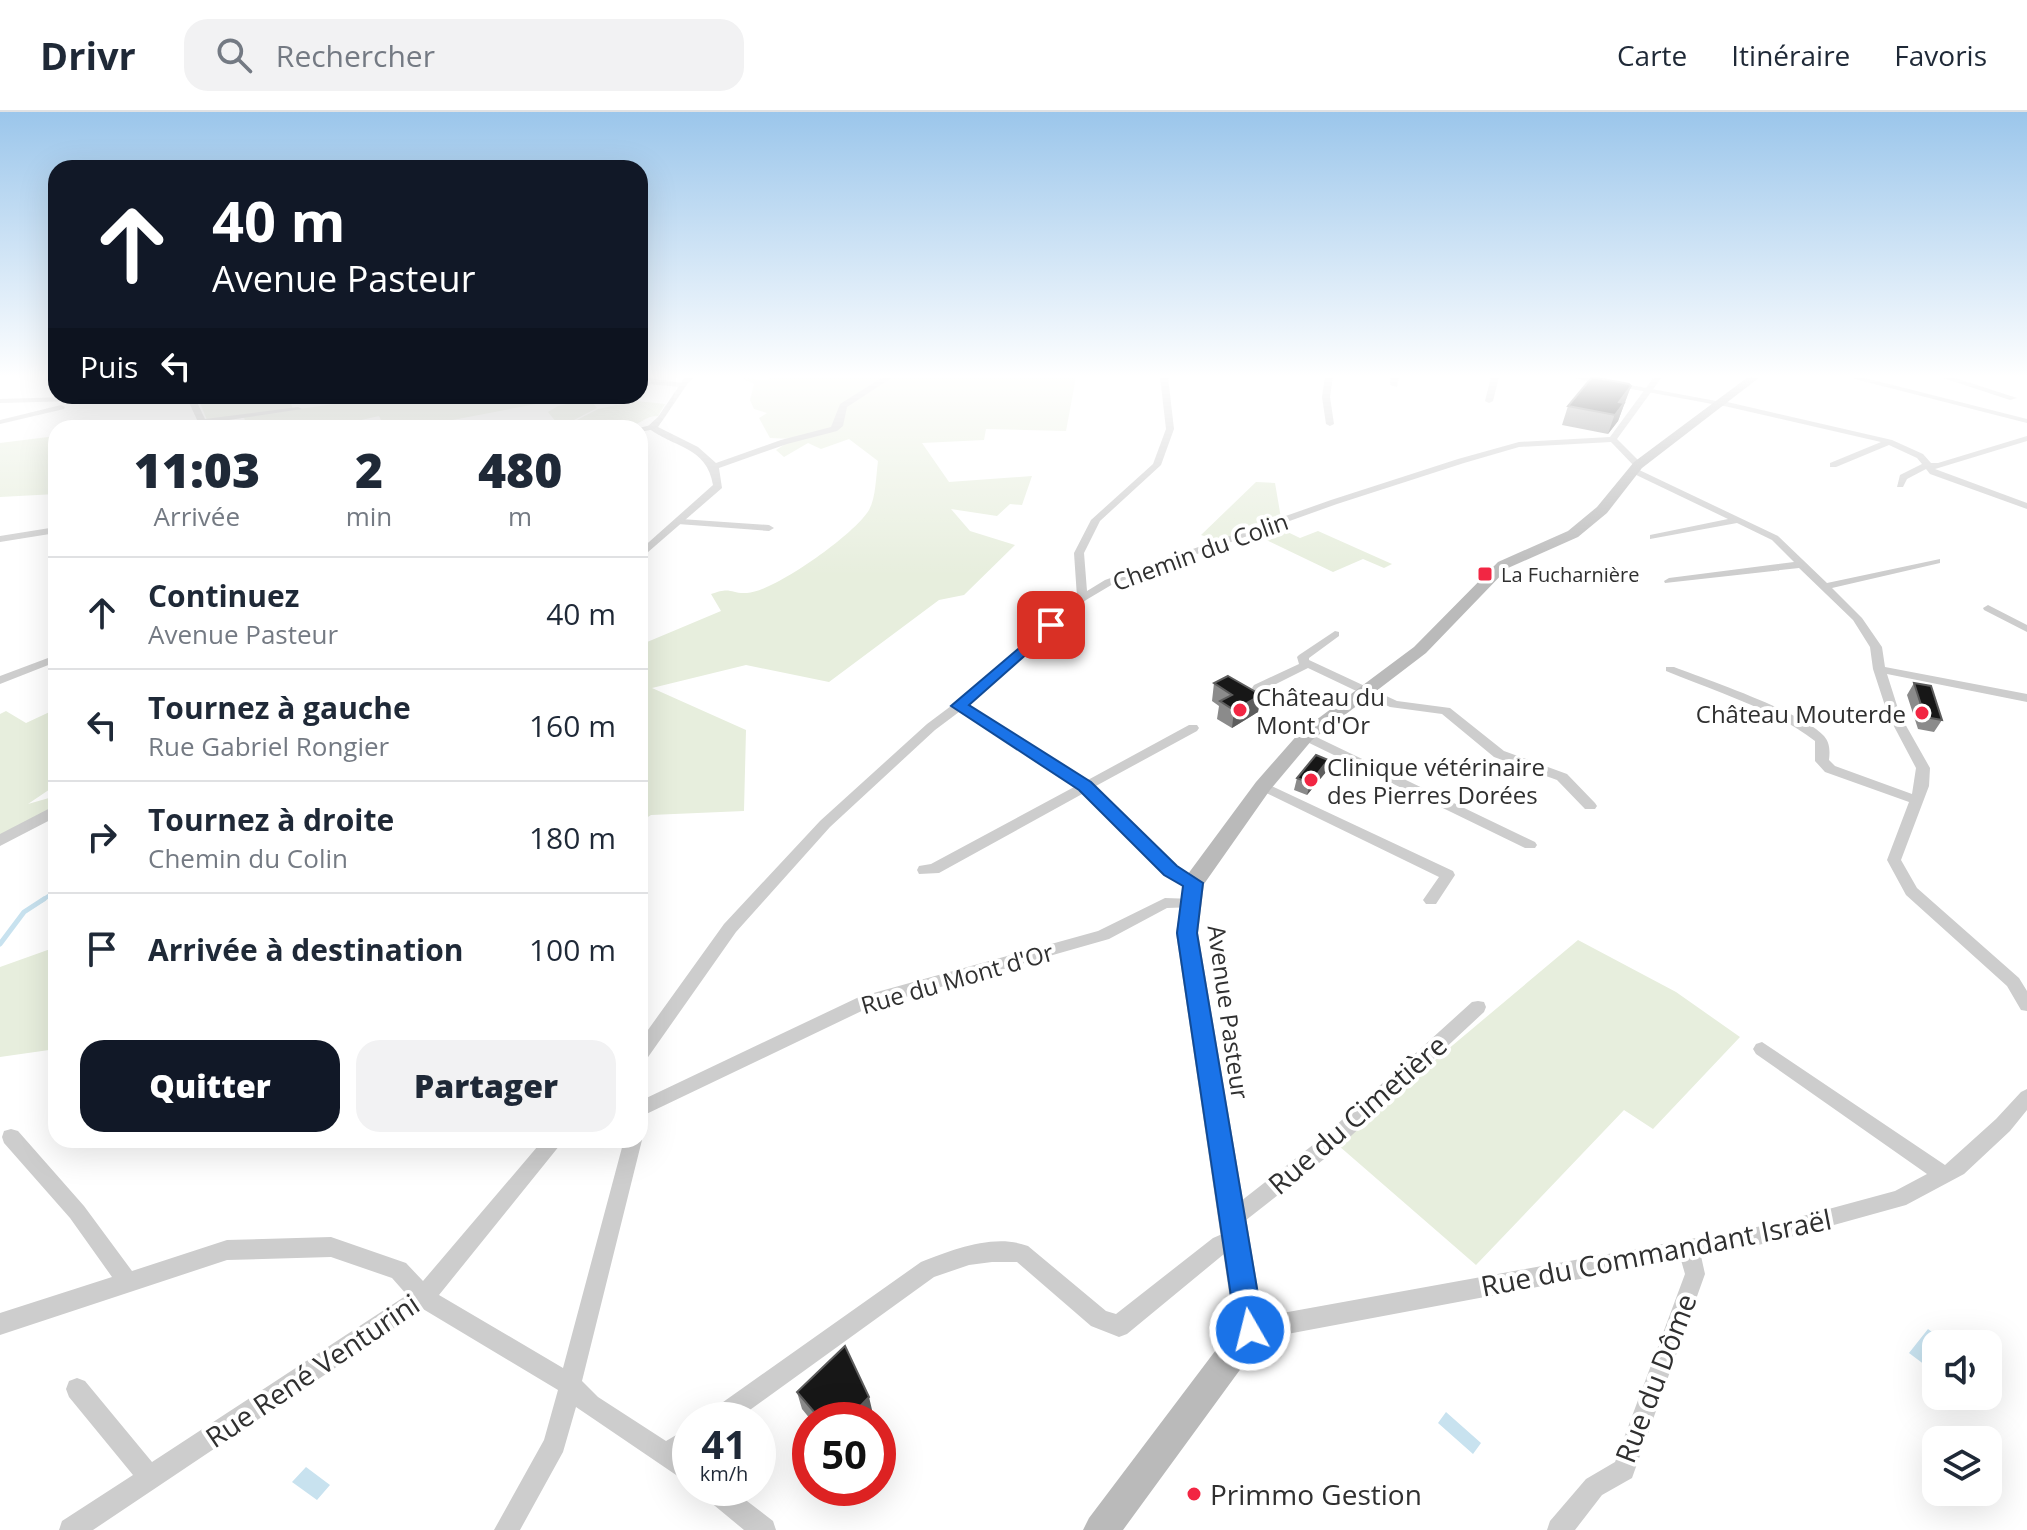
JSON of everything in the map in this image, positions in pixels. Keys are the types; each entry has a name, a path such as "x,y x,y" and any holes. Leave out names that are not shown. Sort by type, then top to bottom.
{"main road":[{"path":"1192,893 1263,786 1306,736 1420,650 1503,565 1573,534 1602,510 1636,467 1668,443"},
{"name":"Avenue Pasteur","path":"1192,893 1187,933 1250,1330"},
{"path":"1101,1530 1250,1330"}],"street":[{"path":"648,549 718,486 713,467 705,454 684,443"},
{"path":"713,467 788,443"},
{"path":"1082,598 1079,553 1096,520 1157,465 1165,443"},
{"name":"Chemin du Colin","path":"648,1044 730,928 836,813 1082,598 1109,582 1334,502 1519,445 1548,443"},
{"path":"1616,443 1636,467 1775,538 1857,618 1876,647 1879,669 1894,715 1923,768 1922,786 1894,860 1911,891 2020,987 2027,1005"},
{"path":"1833,465 1886,443"},
{"path":"1892,443 1920,456 1933,472 2027,506"},
{"path":"1900,485 1903,477 1926,466 1939,466 2011,443"},
{"path":"1653,537 1739,520"},
{"path":"681,522 761,528"},
{"path":"0,539 48,531"},
{"path":"1826,586 1936,561"},
{"path":"1669,581 1803,564"},
{"path":"1988,608 2027,629"},
{"path":"1335,634 1303,657 1308,664 1394,704 1446,711 1499,754 1562,777 1590,806"},
{"path":"0,680 48,661"},
{"path":"1258,688 1308,664"},
{"path":"1670,669 1797,724 1818,737 1824,748 1822,761 1830,769 1916,800"},
{"path":"1879,669 2027,698"},
{"path":"959,706 1085,786 1192,893"},
{"path":"924,870 934,869 1193,728"},
{"path":"1306,736 1530,845"},
{"path":"1263,786 1448,875 1431,900"},
{"path":"0,841 48,814"},
{"name":"Rue du Mont d'Or","path":"648,1106 865,1002 1103,935 1165,903 1192,893"},
{"name":"Rue du Cimetière","path":"742,1402 928,1269 992,1252 1021,1253 1099,1319 1119,1326 1236,1231 1478,1007"},
{"path":"1762,1049 1944,1175"},
{"name":"Rue du Commandant Israël","path":"1250,1330 1773,1233 1899,1199 1957,1168 2003,1125 2027,1097"},
{"path":"11,1137 77,1212 128,1282"},
{"name":"Rue René Venturini","path":"71,1530 423,1297 548,1148"},
{"path":"506,1530 555,1444 631,1148"},
{"path":"0,1324 227,1250 331,1247 399,1270 423,1297 569,1384 590,1405 672,1457"},
{"name":"Rue du Dôme","path":"1559,1530 1594,1487 1624,1470 1695,1274 1689,1248"},
{"path":"77,1389 150,1478"},
{"path":"668,1454 672,1451"},
{"path":"734,1506 764,1530"}],"green space":[{"path":"0,443 48,443 48,494 0,497"},
{"path":"787,443 808,443 784,457 776,450"},
{"path":"808,443 837,443 821,449"},
{"path":"855,443 922,443 949,482 1032,476 1022,505 1010,504 997,516 951,509 970,531 1015,545 964,595 939,600 829,682 746,665 652,688 746,730 744,811 648,817 648,642 721,611 711,594 759,590 794,573 831,547 869,510 878,461"},
{"path":"1256,482 1275,483 1281,518 1219,541 1201,535"},
{"path":"1275,526 1300,538 1318,531 1392,564 1384,568 1363,559 1333,572 1254,534"},
{"path":"6,711 26,723 48,713 48,790 28,804 48,798 48,810 0,837 0,714"},
{"path":"1578,940 1676,992 1740,1037 1653,1129 1624,1110 1476,1265 1339,1146 1403,1087"},
{"path":"48,950 48,1050 0,1057 0,967"}],"water":[{"path":"1922,1337 1922,1363 1909,1353"},
{"path":"1446,1412 1481,1443 1473,1454 1438,1423"},
{"path":"306,1467 330,1485 317,1500 292,1482"}],"building":[{"path":"1228,676 1261,695 1234,710 1220,701 1232,695 1214,683"},
{"path":"1914,683 1931,686 1942,720 1925,717"},
{"path":"1316,755 1328,760 1310,783 1297,778"},
{"path":"845,1346 869,1397 864,1402 806,1402 797,1392"}],"waterway":[{"path":"44,899 48,896"},
{"path":"0,944 24,912 44,899"}],"place":[{"name":"La Fucharnière","path":"1485,574"},
{"name":"Château du Mont d'Or","path":"1240,710"},
{"name":"Château Mouterde","path":"1922,713"},
{"name":"Clinique vétérinaire des Pierres Dorées","path":"1311,780"},
{"name":"Primmo Gestion","path":"1194,1494"}],"route":[{"path":"1051,625 959,706 1085,786 1171,870 1193,883 1187,933 1250,1330"}]}
